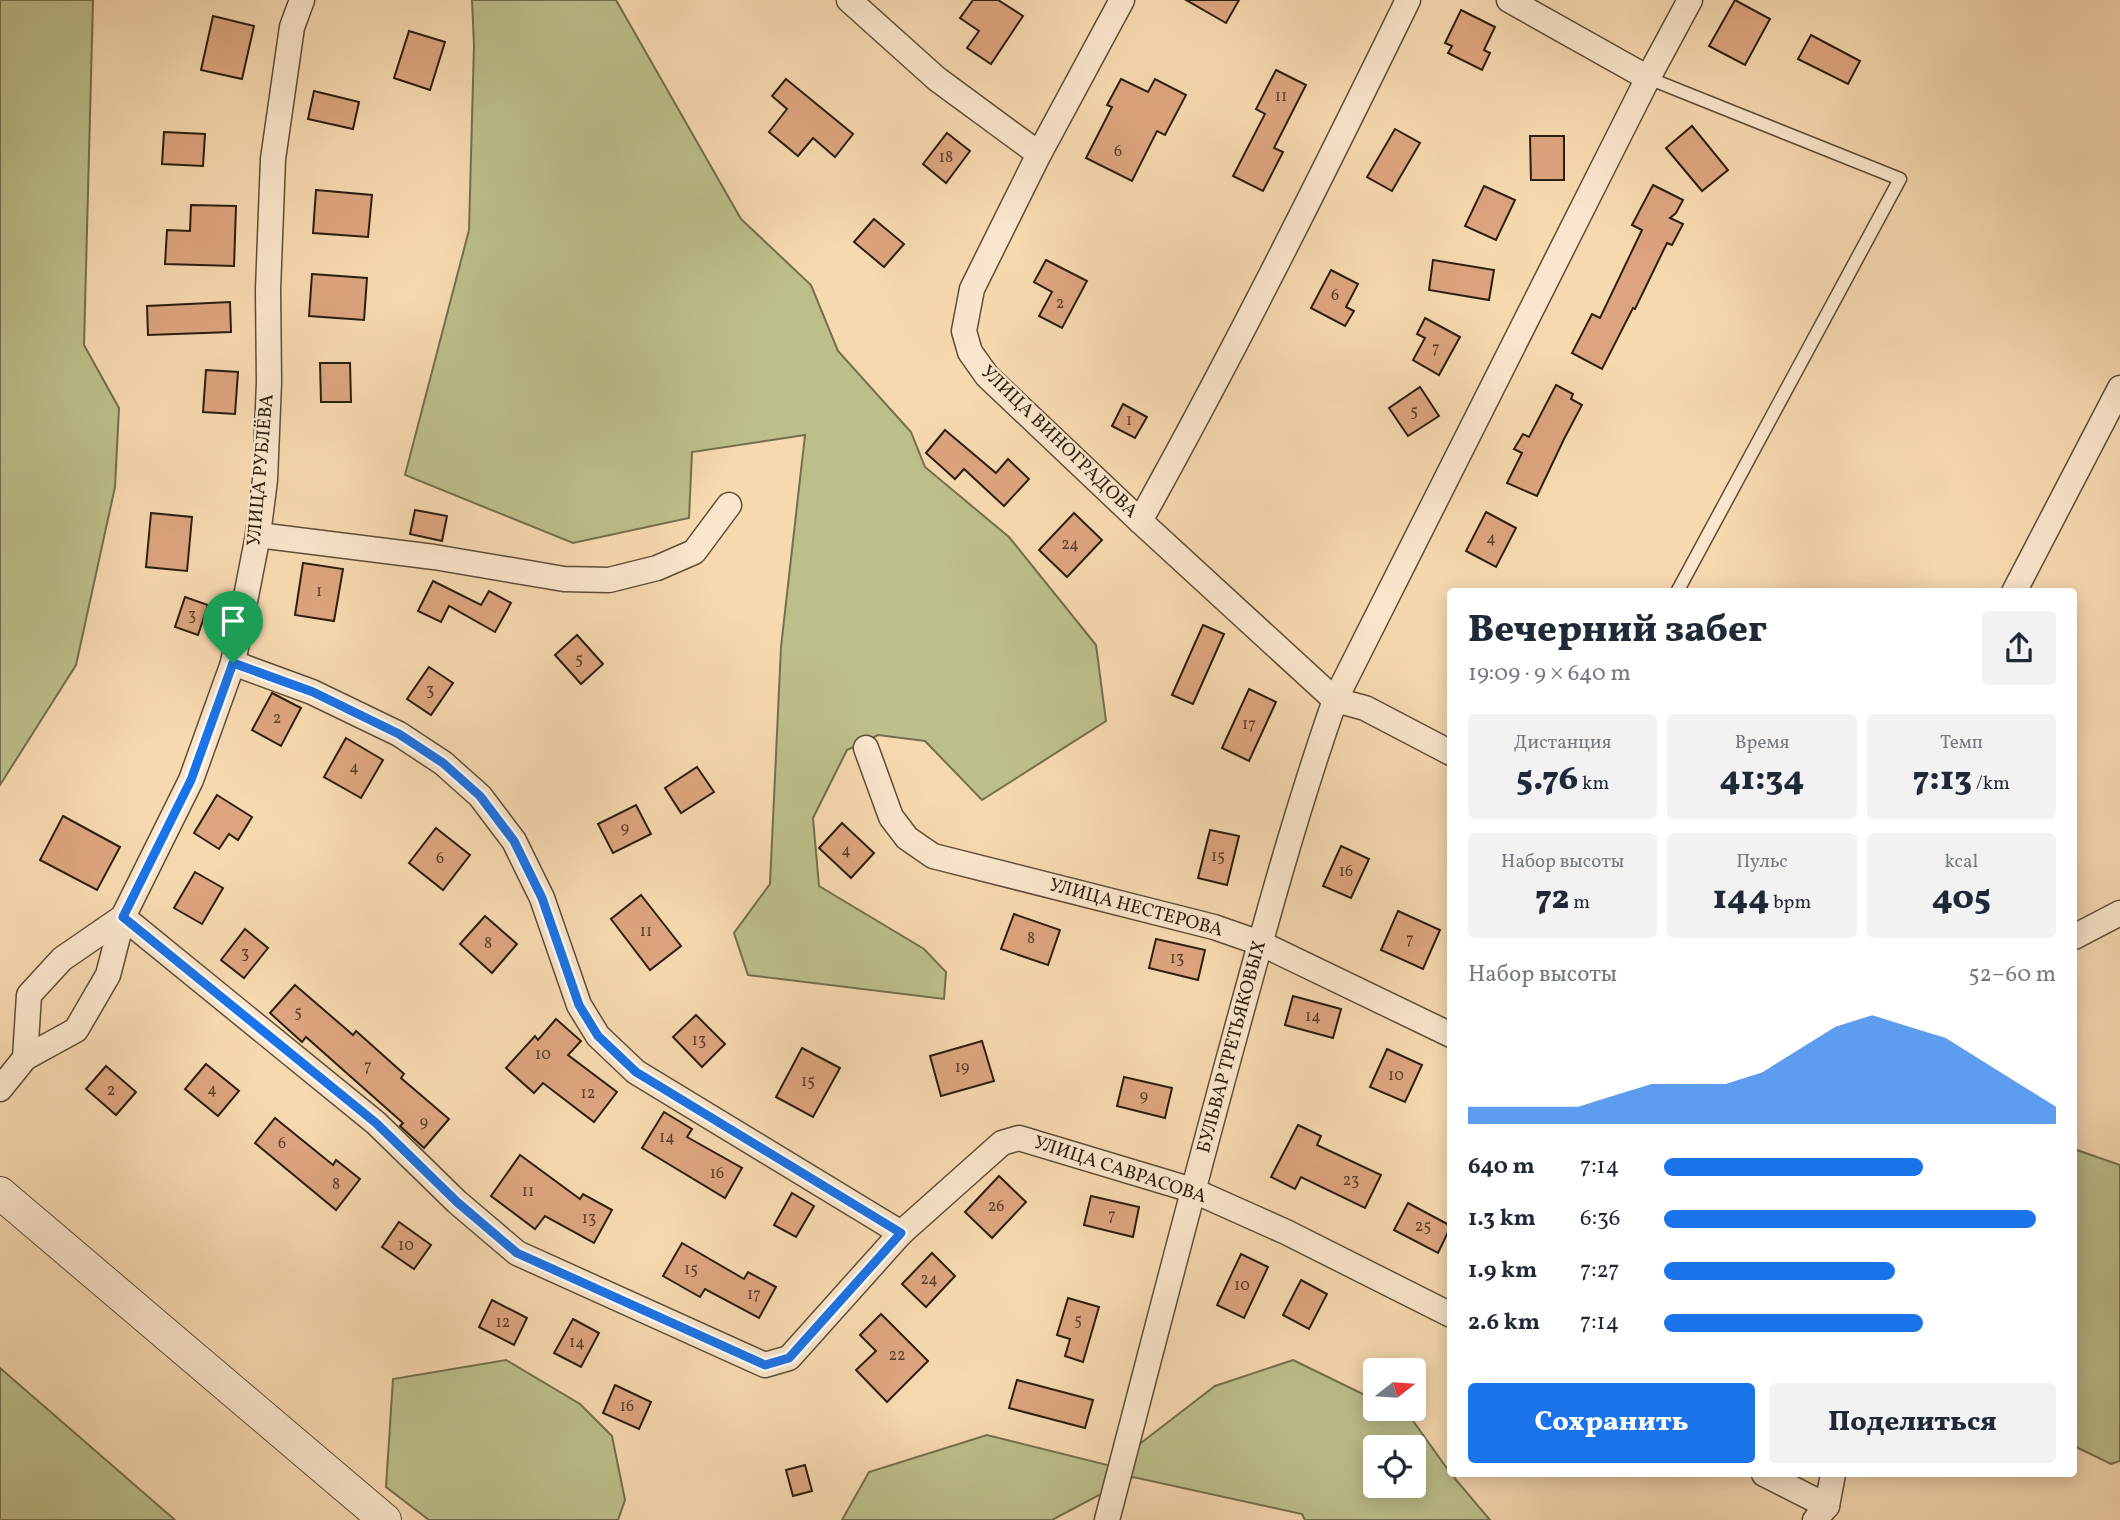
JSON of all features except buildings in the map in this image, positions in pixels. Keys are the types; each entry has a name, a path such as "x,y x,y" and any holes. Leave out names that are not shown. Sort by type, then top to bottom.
{"street":[{"name":"УЛИЦА РУБЛЁВА","path":"25,1058 76,1030 108,975 123,917 191,780 233,663 258,535 265,480 273,159 292,27 302,0"},
{"path":"849,0 937,79 1039,154"},
{"name":"УЛИЦА ВИНОГРАДОВА","path":"1122,0 1039,154 972,289 964,331 970,352 987,376 1335,700"},
{"path":"1140,521 1221,374 1408,0"},
{"path":"1509,0 1648,78"},
{"name":"БУЛЬВАР ТРЕТЬЯКОВЫХ","path":"1107,1520 1192,1190 1260,943 1310,771 1335,700 1648,78 1690,0"},
{"path":"2016,588 2120,388"},
{"path":"258,535 434,557 564,579 609,580 657,568 694,552 729,505"},
{"path":"233,663 313,692 399,734 443,763 480,796 514,841 542,898 579,1005 598,1036 636,1072 901,1233"},
{"path":"1335,700 1365,708 1447,750"},
{"name":"УЛИЦА НЕСТЕРОВА","path":"866,748 891,817 907,838 933,856 1214,927 1260,943 1447,1033"},
{"path":"2077,935 2120,913"},
{"path":"0,1089 25,1058 29,995 62,959 123,917"},
{"name":"УЛИЦА САВРАСОВА","path":"123,917 376,1123 457,1202 517,1253 765,1365 789,1358 901,1233 1002,1143 1019,1138 1192,1190 1286,1232 1447,1313"},
{"path":"0,1193 385,1520"},
{"path":"1768,1477 1821,1513 1832,1477"}],"lane":[{"path":"1648,78 1900,179 1679,588"}],"green space":[{"path":"0,0 93,0 84,345 119,408 115,487 76,665 0,785"},
{"path":"472,0 616,0 741,219 811,285 838,351 911,432 925,467 1009,537 1096,645 1106,721 982,800 925,741 878,735 847,750 813,818 819,886 924,949 946,972 944,999 748,975 734,933 770,884 781,647 805,435 692,452 689,518 573,543 405,475 469,230 474,45"},
{"path":"2077,1150 2120,1165 2120,1461 2111,1464 2077,1447"},
{"path":"506,1360 580,1404 612,1436 625,1500 618,1520 429,1520 386,1487 393,1379"},
{"path":"1293,1360 1363,1394 1363,1421 1413,1421 1423,1435 1363,1435 1363,1498 1426,1498 1426,1439 1447,1468 1447,1477 1454,1477 1490,1520 1305,1520 1302,1514 1133,1477 1052,1520 842,1520 869,1472 987,1435 1111,1466 1215,1386"},
{"path":"0,1368 175,1520 0,1520"}],"route":[{"path":"233,663 313,692 399,734 443,763 480,796 514,841 542,898 579,1005 598,1036 636,1072 901,1233 789,1358 765,1365 517,1253 457,1202 376,1123 123,917 191,780 233,663"}]}
